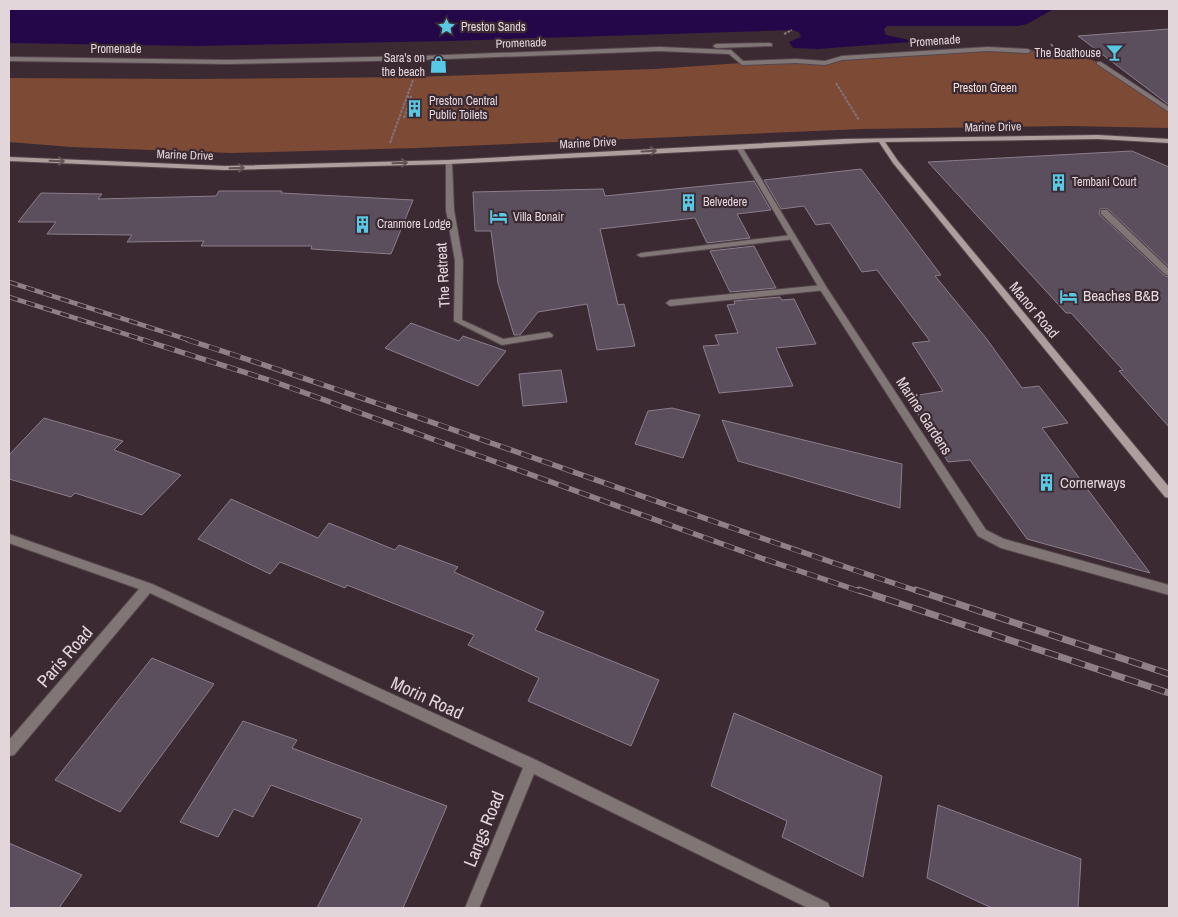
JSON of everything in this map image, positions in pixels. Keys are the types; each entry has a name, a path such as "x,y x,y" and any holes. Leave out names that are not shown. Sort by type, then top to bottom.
{"main road":[{"name":"Marine Drive","path":"9,159 225,168 449,162 844,141 1098,137 1168,142"},
{"name":"Manor Road","path":"881,141 913,184 1169,494"}],"street":[{"path":"690,51 699,46 770,45"},
{"name":"Promenade","path":"9,60 227,62 419,58 659,49 732,52 742,63 796,61 824,64 842,58 988,49 1028,51"},
{"path":"1099,63 1169,110"},
{"name":"Marine Gardens","path":"739,147 823,288 982,533 1001,543 1169,590"},
{"name":"The Retreat","path":"449,162 450,210 459,261 458,321 502,342 550,334"},
{"path":"1104,212 1169,273"},
{"path":"641,255 792,237"},
{"path":"670,303 823,288"},
{"name":"Morin Road","path":"9,540 148,587 531,765 823,908"},
{"name":"Paris Road","path":"9,750 148,587"},
{"name":"Langs Road","path":"472,908 531,765"}],"path":[{"path":"1028,51 1057,52 1081,56 1099,63"},
{"path":"389,164 388,146 419,58"},
{"path":"824,64 867,133 840,134 844,141"},
{"path":"404,118 412,97 406,97"}],"green space":[{"name":"Preston Green","path":"988,49 1059,52 1073,54 1099,63 1169,110 1169,128 1068,126 862,129 417,148 232,153 71,147 9,142 9,78 414,77 654,69 796,61 824,63 842,58"}],"shaded area":[{"name":"Preston Sands","path":"9,9 1054,9 1027,24 1018,26 887,26 884,29 886,35 909,40 910,42 818,49 793,48 789,42 801,37 799,32 792,30 449,41 196,46 9,43"}],"building":[{"path":"1169,29 1169,105 1078,36"},
{"path":"1132,151 1169,167 1169,267 1108,209 1100,209 1099,214 1165,276 1169,277 1169,427 1119,371 1123,370 1071,313 1066,313 928,162"},
{"path":"861,169 941,275 935,276 986,338 1022,388 1039,386 1068,423 1042,428 1150,573 1027,539 970,460 948,462 907,397 943,391 912,343 930,341 877,270 862,272 830,223 816,225 804,206 781,209 764,180"},
{"path":"754,181 771,210 737,214 750,238 707,243 695,218 600,229 618,305 624,304 635,346 597,350 587,304 538,312 520,335 514,335 498,283 491,231 475,231 473,192 603,189 605,196"},
{"path":"219,191 282,191 281,193 413,200 391,254 311,249 312,246 201,246 204,241 127,242 132,235 47,234 56,222 18,222 41,193 102,194 98,199 216,196"},
{"path":"754,246 776,288 730,292 710,251"},
{"path":"780,297 782,300 794,299 816,344 776,348 793,386 719,393 703,346 719,345 715,335 738,333 727,305 735,304 734,301"},
{"path":"411,323 459,341 463,336 506,351 478,386 385,348"},
{"path":"561,370 567,402 523,406 519,374"},
{"path":"672,408 700,415 683,458 635,444 648,411"},
{"path":"44,418 123,441 114,450 181,475 142,515 75,493 71,497 9,479 9,455"},
{"path":"722,420 902,464 900,508 738,461"},
{"path":"231,499 318,538 329,523 395,550 399,545 458,567 454,572 544,612 535,630 659,680 631,746 528,701 539,678 468,645 474,635 347,585 345,588 280,562 270,574 198,539"},
{"path":"152,658 214,684 120,812 55,780"},
{"path":"734,713 882,776 863,877 782,837 787,821 711,786"},
{"path":"243,721 297,740 292,748 447,806 403,908 317,908 362,819 271,785 253,817 234,809 218,837 180,822"},
{"path":"938,805 1081,859 1078,908 992,908 927,878"},
{"path":"9,843 82,875 59,908 9,908"}],"railway":[{"path":"9,282 192,341"},
{"path":"9,297 147,341"},
{"path":"143,340 272,381 761,558 862,592"},
{"path":"188,340 372,401 737,530 920,592"},
{"path":"859,590 1169,693"},
{"path":"916,590 1169,674"}],"place":[{"name":"Preston Sands","path":"447,27"},
{"name":"The Boathouse","path":"1115,53"},
{"name":"Sara's on the beach","path":"439,65"},
{"name":"Preston Central Public Toilets","path":"415,108"},
{"name":"Tembani Court","path":"1058,182"},
{"name":"Belvedere","path":"689,202"},
{"name":"Villa Bonair","path":"499,217"},
{"name":"Cranmore Lodge","path":"363,224"},
{"name":"Beaches B&B","path":"1069,296"},
{"name":"Cornerways","path":"1046,483"}]}
